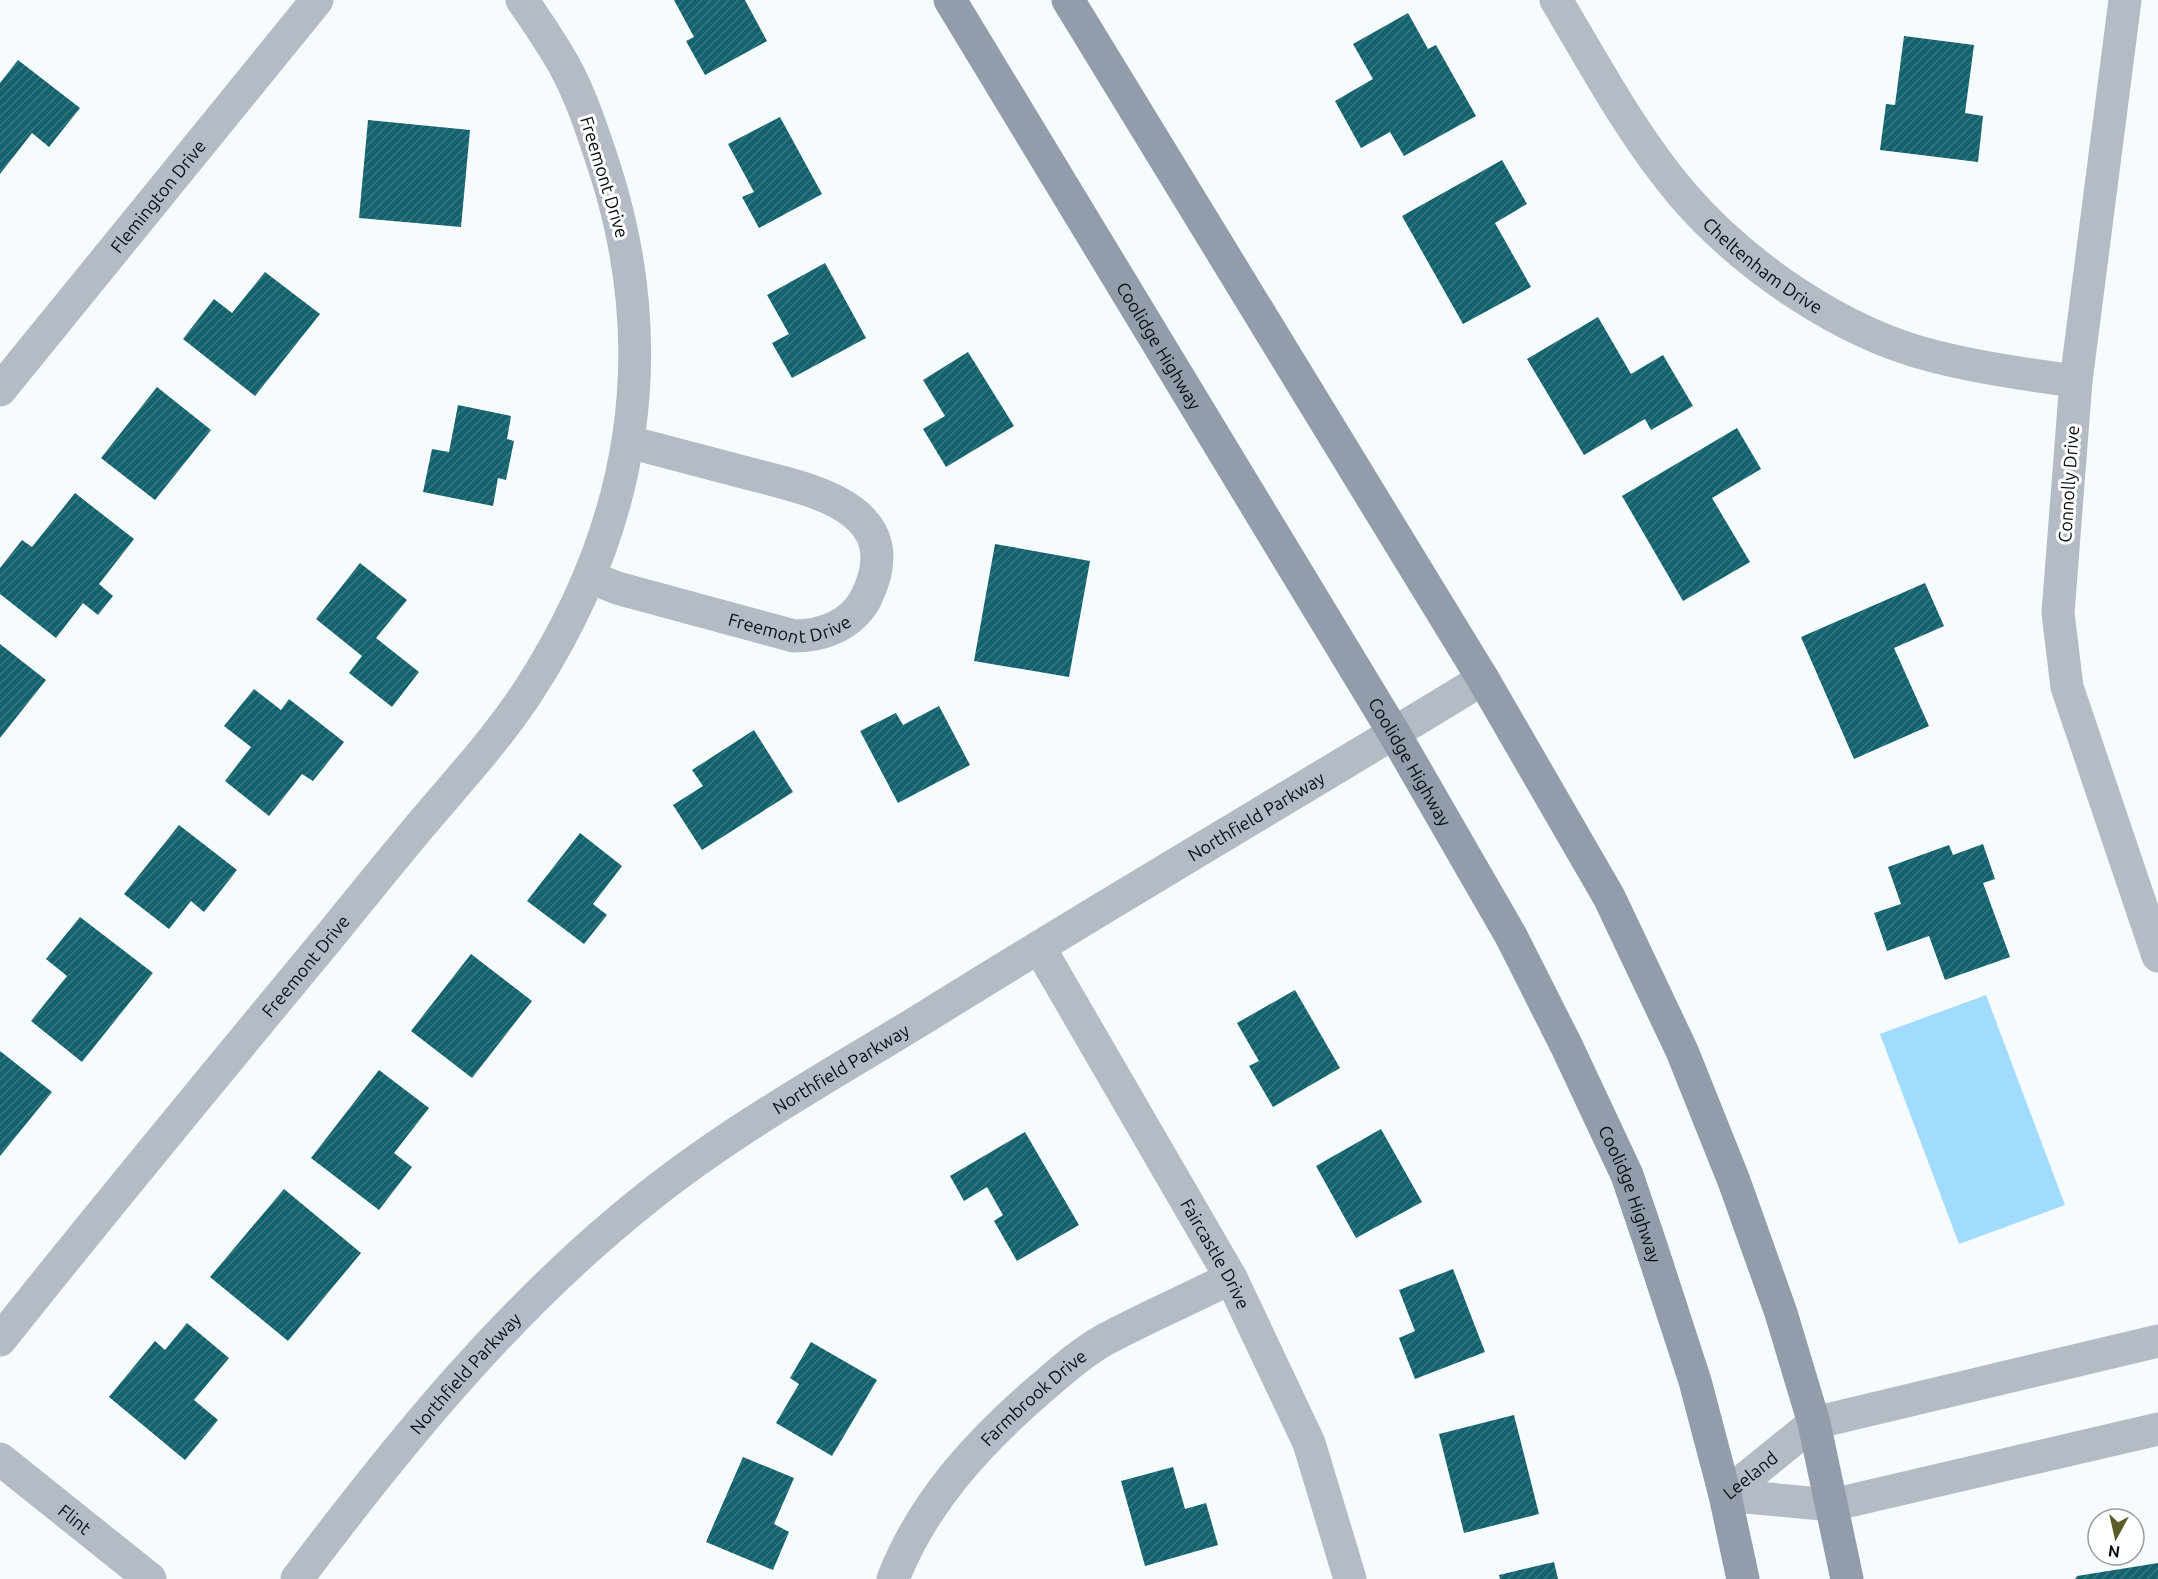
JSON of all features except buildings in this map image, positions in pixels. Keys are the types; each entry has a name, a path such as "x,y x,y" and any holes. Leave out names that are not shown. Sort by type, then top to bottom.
{"main road":[{"name":"Coolidge Highway","path":"950,0 1394,733 1511,936 1627,1175 1695,1382 1725,1495 1743,1579"},
{"path":"1068,0 1483,678 1609,897 1682,1051 1738,1192 1781,1313 1814,1423 1847,1579"}],"street":[{"name":"Flemington Drive","path":"0,390 317,0"},
{"name":"Freemont Drive","path":"0,1340 344,918 496,738 556,645 590,578 618,490 629,442 635,373 634,310 627,249 590,124 559,56 522,0"},
{"name":"Cheltenham Drive","path":"1556,0 1641,140 1682,194 1725,237 1764,270 1857,328 1932,356 2026,375 2076,381"},
{"name":"Connolly Drive","path":"2125,0 2076,381 2058,613 2067,687 2158,956"},
{"name":"Freemont Drive","path":"590,578 617,588 794,636 814,636 841,624 863,604 873,583 877,556 874,541 866,524 852,509 821,492 629,442"},
{"name":"Northfield Parkway","path":"297,1579 376,1474 458,1376 566,1267 635,1207 730,1138 1038,946 1483,678"},
{"name":"Faircastle Drive","path":"1038,946 1231,1278 1309,1443 1350,1579"},
{"name":"Farmbrook Drive","path":"893,1579 903,1555 934,1500 975,1451 1011,1414 1057,1374 1102,1341 1231,1278"},
{"name":"Leeland","path":"1725,1495 1814,1423 2158,1341"},
{"name":"Leeland","path":"1725,1495 1832,1505 2158,1429"},
{"name":"Flint","path":"0,1459 150,1579"}],"shaded area":[{"path":"1986,995 2065,1205 1959,1244 1880,1034"}]}
